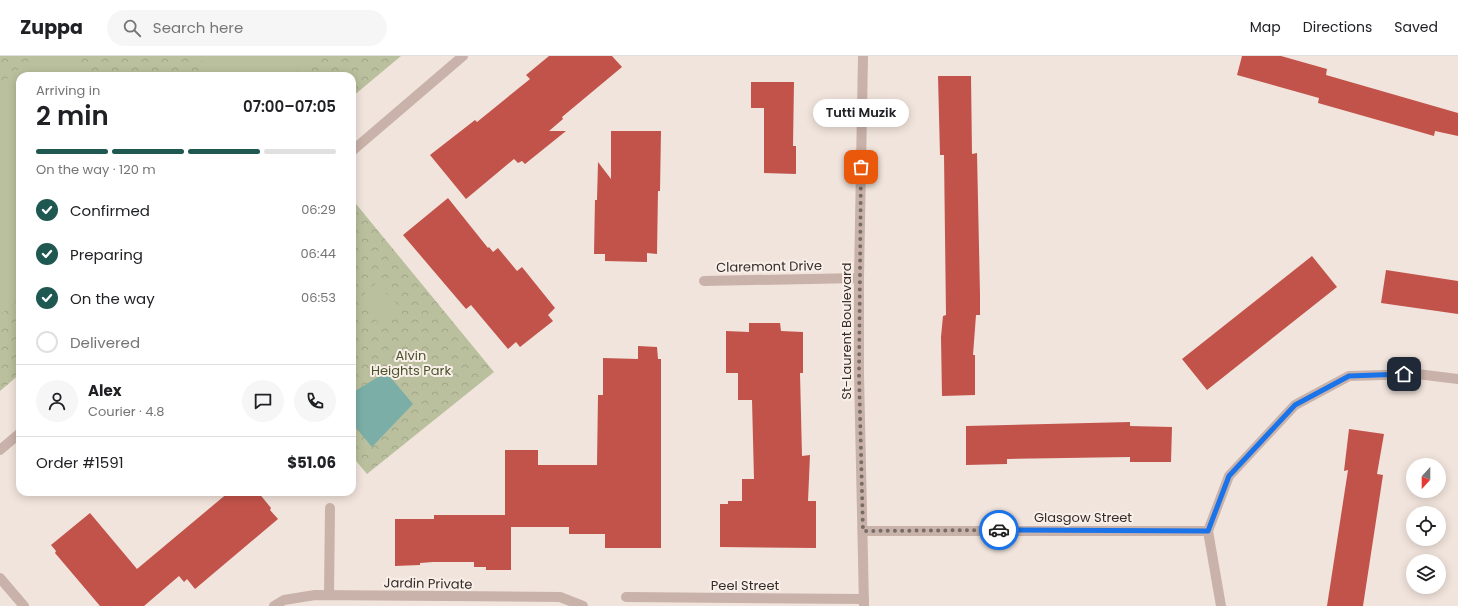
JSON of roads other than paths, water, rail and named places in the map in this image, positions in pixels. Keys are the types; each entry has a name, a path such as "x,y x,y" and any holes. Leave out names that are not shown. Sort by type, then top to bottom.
{"street":[{"path":"356,147 463,56"},
{"name":"St-Laurent Boulevard","path":"863,56 859,278 860,445 864,602"},
{"name":"Claremont Drive","path":"704,281 859,278"},
{"path":"1221,606 1208,531 1229,476 1295,405 1349,376 1417,374 1458,379"},
{"path":"0,450 16,436"},
{"path":"329,595 330,508"},
{"name":"Glasgow Street","path":"863,531 1208,531"},
{"path":"0,578 24,606"},
{"path":"314,606 315,595"},
{"name":"Jardin Private","path":"274,606 284,600 315,595 475,601 560,597 583,606"},
{"name":"Peel Street","path":"626,597 864,602"}],"water":[{"path":"386,372 413,404 372,447 356,428 356,391"}],"place":[{"name":"Tutti Muzik","path":"861,167"}],"park label":[{"name":"Alvin Heights Park","path":"411,362"}]}
